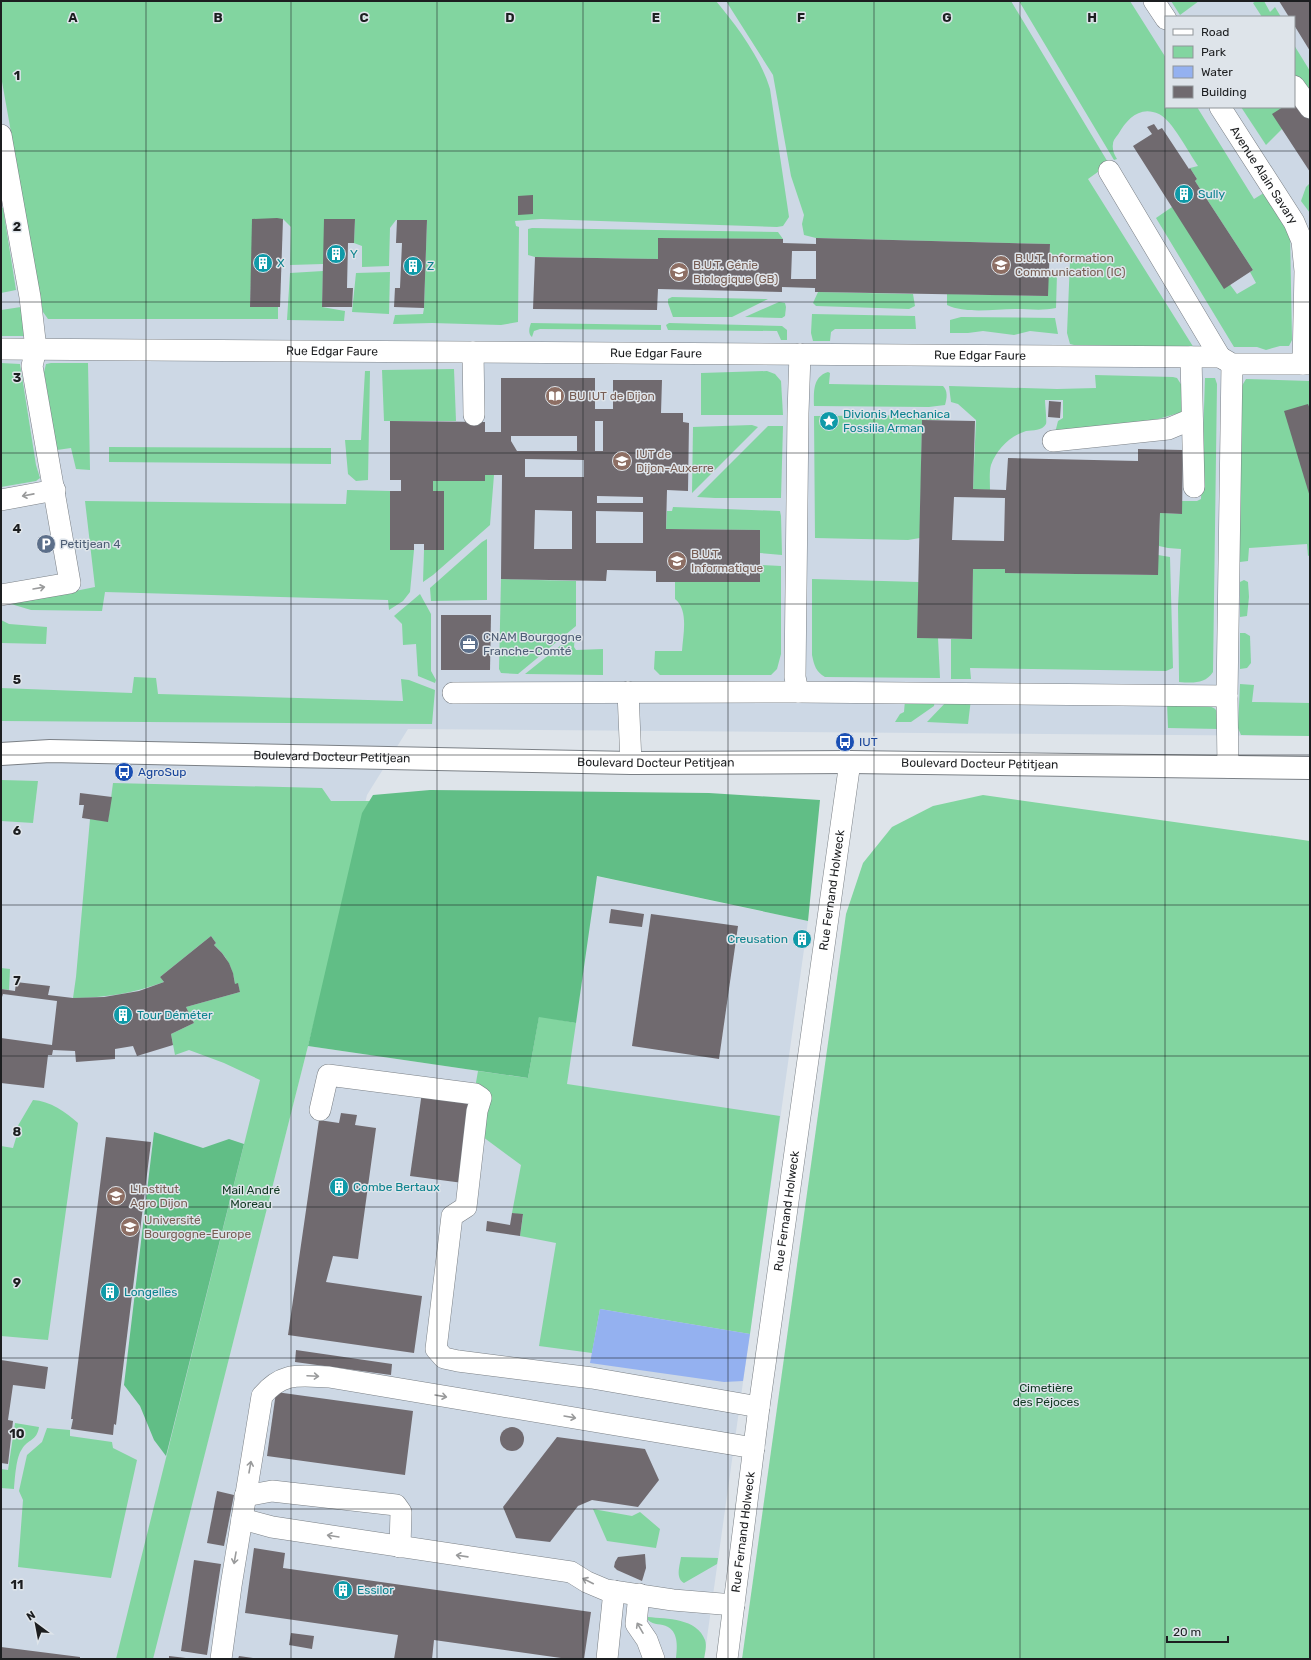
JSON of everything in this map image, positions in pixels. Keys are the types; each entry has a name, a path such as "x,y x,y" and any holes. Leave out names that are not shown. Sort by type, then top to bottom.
{"main road":[{"name":"Boulevard Docteur Petitjean","path":"1,754 50,751 631,763 850,762 1310,768"}],"street":[{"path":"1154,1 1165,18"},
{"path":"1295,87 1310,108"},
{"name":"Avenue Alain Savary","path":"1221,108 1294,222 1302,241 1305,271 1307,364"},
{"path":"1,135 30,297 36,349 32,366 70,583 1,595"},
{"path":"1109,171 1226,361 1228,767"},
{"name":"Rue Edgar Faure","path":"1,349 1191,357 1226,361 1307,364"},
{"path":"473,352 474,415"},
{"path":"798,692 795,677 800,354"},
{"path":"1191,357 1194,487"},
{"path":"1053,441 1168,429 1192,419"},
{"path":"1,500 54,490"},
{"path":"628,692 631,763"},
{"path":"453,693 798,692 1227,696"},
{"name":"Rue Fernand Holweck","path":"727,1659 759,1407 850,762"},
{"path":"320,1110 328,1075 475,1094 481,1098 477,1111 466,1208 452,1216 436,1349 444,1358 592,1378 759,1407"},
{"path":"221,1659 230,1586 262,1396 272,1384 295,1375 329,1377 754,1448"},
{"path":"245,1496 272,1491 396,1505 401,1512 400,1547"},
{"path":"242,1519 272,1527 571,1572 587,1582 606,1590 673,1600 734,1605"},
{"path":"607,1659 614,1591"},
{"path":"639,1594 636,1624 647,1640 654,1659"}],"shaded area":[{"name":"Université Bourgogne-Europe","path":"1,1 1310,1 1310,736 408,729 367,795 157,1641 308,1046 528,1078 576,1023 596,876 808,921 704,1659 1,1659"}],"green space":[{"path":"1,1 716,1 740,31 766,77 770,89 789,217 783,226 777,227 541,219 515,221 516,226 519,227 518,322 501,325 432,323 393,324 395,315 423,314 427,220 396,220 390,228 389,266 362,267 362,246 354,243 355,219 323,264 290,265 291,227 283,219 253,219 250,306 278,307 278,319 48,319 43,312 1,76"},
{"path":"726,1 1011,1 1109,164 1088,179 1194,348 1070,344 1067,333 1070,261 1065,253 1060,254 1055,261 1049,260 1050,244 816,238 804,235 802,224 804,215 791,176 773,75"},
{"path":"1019,1 1130,1 1165,56 1165,108 1198,108 1254,199 1267,191 1290,232 1292,340 1289,346 1280,346 1266,350 1257,347 1234,347 1156,218 1172,207 1237,294 1256,283 1250,272 1253,270 1195,181 1197,179 1190,168 1198,166 1180,137 1164,117 1159,114 1146,111 1140,112 1130,118 1113,143 1114,153 1117,159 1114,160"},
{"path":"1171,1 1199,1 1180,15"},
{"path":"1256,1 1264,1 1270,12 1275,7 1280,16 1261,16 1253,3"},
{"path":"1295,47 1310,71 1310,98 1295,77"},
{"path":"1242,108 1283,108 1282,129 1266,145"},
{"path":"1310,183 1310,213 1301,201 1306,187"},
{"path":"1,207 3,208 16,290 1,293"},
{"path":"528,229 778,232 783,239 658,238 658,259 535,257 528,255"},
{"path":"323,271 322,307 345,311 344,321 287,320 290,273"},
{"path":"390,272 389,314 352,312 356,273"},
{"path":"1048,274 1057,274 1056,308 1041,310 971,310 955,308 947,305 947,294 1047,296"},
{"path":"818,292 913,294 915,306 909,309 816,306 813,303"},
{"path":"672,297 768,299 732,317 673,317 668,303 668,299"},
{"path":"779,302 785,303 786,307 785,316 782,318 745,317"},
{"path":"21,307 25,336 1,336 1,310"},
{"path":"812,314 915,316 916,329 835,329 831,332 830,341 813,341 811,333"},
{"path":"961,317 1055,318 1058,334 1030,331 1014,335 983,331 950,333 950,320"},
{"path":"531,323 661,325 661,330 540,329 534,331 532,337 529,331"},
{"path":"669,323 782,326 787,330 787,340 781,340 777,331 668,330 666,325"},
{"path":"1,363 20,364 36,465 40,478 36,481 1,487"},
{"path":"88,363 90,470 76,469 71,448 57,450 44,372 46,364"},
{"path":"454,369 456,421 384,421 382,370"},
{"path":"365,371 370,371 368,480 356,481 348,474 345,440 361,440"},
{"path":"767,371 775,374 781,381 783,415 701,415 701,373"},
{"path":"828,372 830,373 829,384 943,386 947,395 945,405 929,407 814,406 815,386 819,378"},
{"path":"1095,375 1177,378 1184,389 1182,412 1158,419 1055,433 1058,421 1063,418 1063,400 1045,400 1046,424 1040,429 1020,433 1009,440 1000,449 991,465 990,490 973,489 976,420 958,404 951,402 949,386 1057,389 1096,388"},
{"path":"1205,378 1215,378 1217,384 1213,672 1202,681 1179,682 1178,607 1181,549 1159,546 1160,513 1182,514 1182,501 1197,501 1201,499"},
{"path":"1246,379 1310,381 1310,555 1308,556 1307,544 1249,548 1248,561 1240,562 1240,389"},
{"path":"940,415 941,420 922,420 920,538 908,540 815,538 814,416"},
{"path":"752,425 758,427 692,493 693,427"},
{"path":"768,426 783,426 781,498 697,497"},
{"path":"109,447 331,448 331,464 109,462"},
{"path":"485,475 494,475 490,525 423,582 424,550 444,550 444,491 433,491 433,481 485,480"},
{"path":"347,490 390,491 390,550 414,550 410,592 403,601 389,610 388,600 105,592 102,611 31,610 11,604 95,587 85,501 346,504"},
{"path":"673,507 780,511 782,555 760,553 760,530 666,529 667,511 672,511"},
{"path":"487,539 487,600 431,601 430,588"},
{"path":"1158,555 1170,557 1173,668 1166,671 970,668 971,679 951,679 951,639 972,639 973,569 1005,569 1005,573 1157,575"},
{"path":"760,565 781,566 781,654 777,669 771,675 660,675 654,669 655,651 682,651 684,616 675,599 675,582 760,581"},
{"path":"501,579 576,581 576,626 518,674 501,673 499,669"},
{"path":"812,579 919,582 918,638 938,638 940,678 825,677 819,673 812,655"},
{"path":"1244,580 1248,582 1249,597 1247,616 1240,617 1240,582"},
{"path":"420,594 431,614 431,671 436,680 435,683 418,676 416,644 403,645 402,624 394,616"},
{"path":"1,620 9,624 47,627 46,644 1,643"},
{"path":"1240,633 1245,633 1250,636 1251,663 1247,668 1240,669"},
{"path":"575,634 574,647 576,650 603,649 603,675 525,674"},
{"path":"134,677 156,678 158,694 403,701 401,679 409,680 435,690 432,724 1,721 1,688 132,693"},
{"path":"1240,684 1254,685 1252,702 1310,703 1310,736 1241,735 1238,728"},
{"path":"935,699 934,706 911,722 895,722 900,714 904,712 905,700"},
{"path":"949,699 971,699 968,724 927,722"},
{"path":"1167,703 1193,704 1213,707 1218,712 1220,721 1219,729 1168,728"},
{"path":"1,780 38,781 33,823 1,821"},
{"name":"Mail André Moreau","path":"113,783 322,788 331,801 370,801 153,1659 116,1659 260,1080 224,1063 189,1050 175,1055 171,1034 194,1023 186,1007 240,992 238,984 235,984 233,973 228,962 214,945 216,943 211,936 160,977 164,982 119,994 73,998 90,819 108,821"},
{"path":"430,790 709,793 820,800 808,921 597,876 576,1023 539,1017 528,1078 308,1046 362,813 373,795"},
{"name":"Cimetière des Péjoces","path":"983,795 1310,841 1310,1659 742,1659 846,914 863,863 892,827 933,806"},
{"path":"1,968 10,969 9,990 1,989"},
{"path":"539,1016 576,1023 567,1084 780,1116 750,1334 600,1309 592,1353 539,1346 556,1243 520,1236 523,1215 512,1213 521,1165 479,1134 475,1088 478,1071 528,1078"},
{"path":"33,1100 46,1102 52,1105 78,1123 48,1340 1,1336 1,1146 13,1148 16,1138 16,1129"},
{"path":"154,1132 203,1148 229,1139 244,1144 166,1456 154,1440 140,1406 124,1385"},
{"path":"15,1423 39,1427 38,1432 24,1446 18,1457 14,1489 1,1488 1,1469 8,1470"},
{"path":"47,1428 70,1430 70,1436 112,1442 113,1448 137,1460 111,1578 18,1567 23,1500 19,1491 27,1455 42,1442"},
{"path":"593,1509 632,1516 640,1512 660,1529 656,1548 607,1541"},
{"path":"681,1557 718,1558 717,1564 684,1583 681,1581 679,1575"},
{"path":"648,1617 672,1619 695,1627 701,1633 706,1642 704,1659 676,1659 676,1637 672,1630 663,1625 650,1622"}],"water":[{"path":"600,1309 750,1334 743,1381 724,1382 590,1363"}],"building":[{"path":"1279,1 1310,1 1310,51 1295,27 1295,16 1288,16"},
{"path":"1295,101 1310,115 1310,172 1272,114 1281,108 1295,108"},
{"name":"Sully","path":"1154,124 1158,130 1162,128 1189,169 1190,168 1197,179 1195,181 1253,270 1224,289 1133,146 1152,134 1147,127"},
{"path":"533,195 533,214 518,215 518,196"},
{"name":"X","path":"252,219 283,219 280,307 250,307"},
{"name":"Y","path":"324,219 355,219 354,243 348,243 347,288 353,288 352,307 322,307"},
{"name":"Z","path":"397,220 427,220 424,308 394,307 395,288 400,288 402,243 396,243"},
{"path":"658,238 783,239 783,243 816,244 816,238 1050,244 1048,296 815,292 815,288 782,287 782,292 658,289 657,310 533,309 535,257 658,259","holes":["792,251 816,251 816,279 791,279"]},
{"path":"501,378 595,378 595,409 613,409 613,380 662,380 661,413 683,413 683,422 689,423 688,491 667,490 666,529 760,530 760,582 656,582 656,571 607,570 606,581 501,579 502,475 485,475 485,481 433,481 433,491 444,491 444,550 424,550 424,544 414,544 414,550 390,550 390,491 401,491 401,480 390,480 390,421 485,422 485,432 501,432","holes":["595,421 603,421 603,451 595,451","511,436 577,436 577,451 517,451 511,441","525,459 584,460 584,477 525,477","597,496 643,497 643,503 597,503","535,510 572,511 572,549 534,549","596,511 643,512 643,543 596,543"]},
{"path":"1049,401 1061,402 1060,418 1048,417"},
{"path":"1308,404 1310,409 1310,497 1284,411"},
{"path":"922,420 975,421 973,489 1006,490 1008,458 1138,461 1138,449 1183,450 1182,514 1160,513 1158,575 1005,573 1005,569 973,569 972,639 917,638","holes":["954,497 1005,498 1004,541 952,540"]},
{"path":"441,615 491,615 490,670 441,670"},
{"path":"117,767 129,768 129,774 117,773"},
{"path":"80,793 112,797 108,822 82,818 84,805 79,805"},
{"path":"611,909 644,914 642,927 609,923"},
{"path":"651,914 738,926 719,1059 632,1046"},
{"name":"Creusation","path":"800,933 806,933 804,945 798,944"},
{"name":"Tour Déméter","path":"211,936 216,943 214,945 229,963 235,984 238,983 240,992 186,1007 194,1023 171,1034 173,1045 137,1056 133,1046 115,1049 115,1059 76,1062 75,1051 53,1050 52,1055 48,1055 44,1088 1,1083 1,1038 52,1045 57,1001 3,994 1,1000 1,989 15,991 16,982 50,986 48,995 73,998 104,997 139,991 164,982 160,977"},
{"path":"422,1092 474,1099 463,1183 410,1176"},
{"name":"Combe Bertaux","path":"341,1113 357,1115 355,1125 376,1128 358,1259 333,1256 326,1282 422,1296 414,1353 288,1335 319,1120 339,1123"},
{"name":"Longelles","path":"106,1137 151,1142 116,1425 114,1424 113,1435 71,1429"},
{"path":"512,1213 523,1214 520,1236 486,1231 487,1221 510,1225"},
{"path":"296,1350 392,1364 391,1375 295,1362"},
{"path":"1,1360 48,1367 45,1389 13,1385 8,1420 13,1421 8,1464 1,1463"},
{"path":"276,1392 413,1411 405,1475 267,1456"},
{"path":"512,1427 520,1431 524,1439 520,1447 512,1451 504,1447 500,1439 504,1431"},
{"path":"557,1437 645,1449 659,1480 638,1507 592,1500 578,1506 550,1542 516,1538 503,1507"},
{"path":"217,1491 234,1495 224,1546 207,1543"},
{"name":"Essilor","path":"254,1548 285,1553 283,1568 591,1612 584,1659 568,1659 434,1640 432,1659 394,1659 398,1635 245,1613"},
{"path":"645,1554 646,1568 642,1581 617,1570 614,1567 618,1557"},
{"path":"194,1560 221,1564 207,1655 181,1651"},
{"path":"291,1633 314,1636 312,1649 289,1645"},
{"path":"1,1647 80,1657 80,1659 1,1659"},
{"path":"169,1656 186,1658 186,1659 169,1659"},
{"path":"239,1656 253,1658 253,1659 238,1659"}],"place":[{"name":"Sully","path":"1184,194"},
{"name":"Y","path":"336,254"},
{"name":"X","path":"263,263"},
{"name":"B.U.T. Information Communication (IC)","path":"1001,265"},
{"name":"Z","path":"413,266"},
{"name":"B.U.T. Génie Biologique (GB)","path":"679,272"},
{"name":"BU IUT de Dijon","path":"555,396"},
{"name":"Divionis Mechanica Fossilia Arman","path":"829,421"},
{"name":"IUT de Dijon-Auxerre","path":"622,461"},
{"name":"Petitjean 4","path":"46,544"},
{"name":"B.U.T. Informatique","path":"677,561"},
{"name":"CNAM Bourgogne Franche-Comté","path":"469,644"},
{"name":"IUT","path":"845,742"},
{"name":"AgroSup","path":"124,772"},
{"name":"Creusation","path":"802,939"},
{"name":"Tour Déméter","path":"123,1015"},
{"name":"Combe Bertaux","path":"339,1187"},
{"name":"L'Institut Agro Dijon","path":"116,1196"},
{"name":"Université Bourgogne-Europe","path":"130,1227"},
{"name":"Longelles","path":"110,1292"},
{"name":"Essilor","path":"343,1590"}]}
